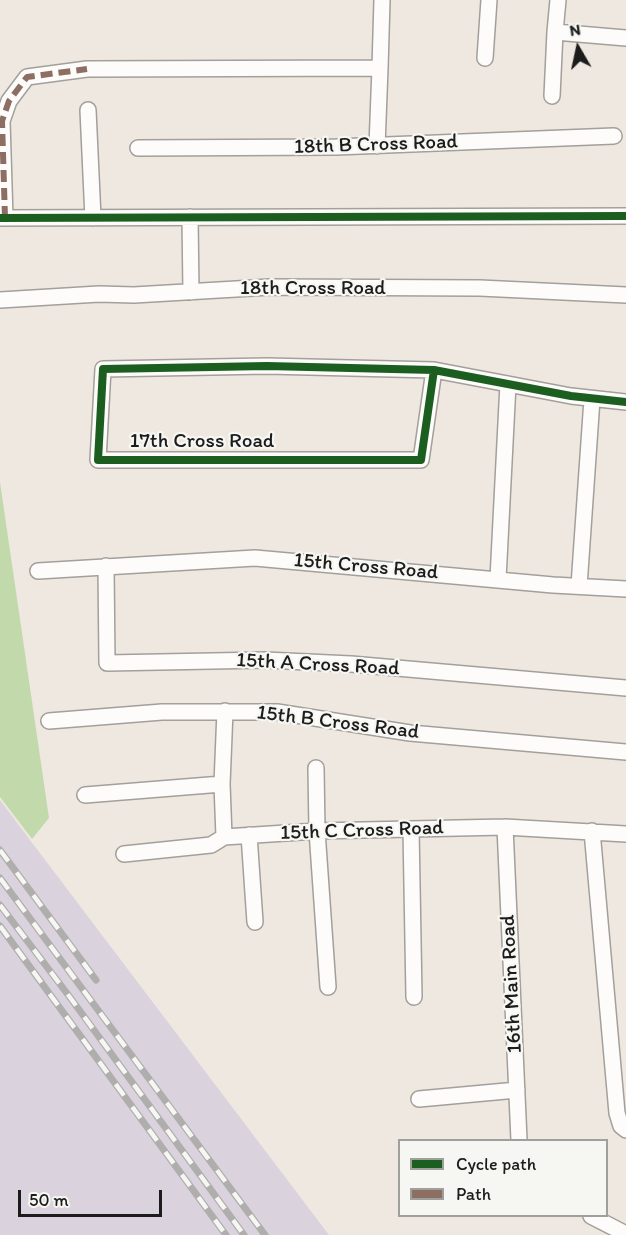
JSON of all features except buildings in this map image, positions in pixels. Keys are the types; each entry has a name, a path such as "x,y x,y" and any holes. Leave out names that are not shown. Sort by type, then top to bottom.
{"street":[{"path":"377,146 382,0"},
{"path":"485,58 489,0"},
{"path":"552,96 558,0"},
{"path":"555,32 626,38"},
{"path":"380,68 87,69 27,77 9,101 2,121 3,218 342,215 626,216"},
{"path":"88,110 93,218"},
{"name":"18th B Cross Road","path":"138,148 377,146 614,136"},
{"path":"190,217 192,292"},
{"name":"18th Cross Road","path":"0,300 270,287 480,288 626,295"},
{"name":"17th Cross Road","path":"434,370 421,460 98,460 103,369 267,366 434,370 592,399 626,402"},
{"path":"498,579 508,384"},
{"path":"579,586 592,399"},
{"name":"15th Cross Road","path":"38,571 255,558 626,589"},
{"name":"15th A Cross Road","path":"106,566 107,663 265,660 351,664 626,688"},
{"path":"224,837 222,784 225,711"},
{"name":"15th B Cross Road","path":"49,721 162,712 277,712 410,733 626,752"},
{"path":"315,768 328,987"},
{"path":"85,795 222,784"},
{"name":"15th C Cross Road","path":"124,854 211,845 224,837 317,831 505,827 626,834"},
{"name":"16th Main Road","path":"505,827 519,1139"},
{"path":"411,829 414,997"},
{"path":"592,831 617,1113 624,1128"},
{"path":"249,835 255,922"},
{"path":"419,1099 517,1090"},
{"path":"594,1217 616,1232"}],"shaded area":[{"path":"0,800 33,844 329,1235 0,1235"}],"green space":[{"path":"0,482 49,818 32,839 0,797"}],"railway":[{"path":"0,850 96,980"},
{"path":"0,878 265,1235"},
{"path":"0,905 244,1235"},
{"path":"0,926 226,1235"}],"marked path":[{"path":"5,218 2,121 9,101 27,77 87,69"}],"cycle path":[{"path":"0,218 626,216"},
{"path":"434,370 421,460 98,460 103,369 267,366 434,370 571,396 626,402"}]}
